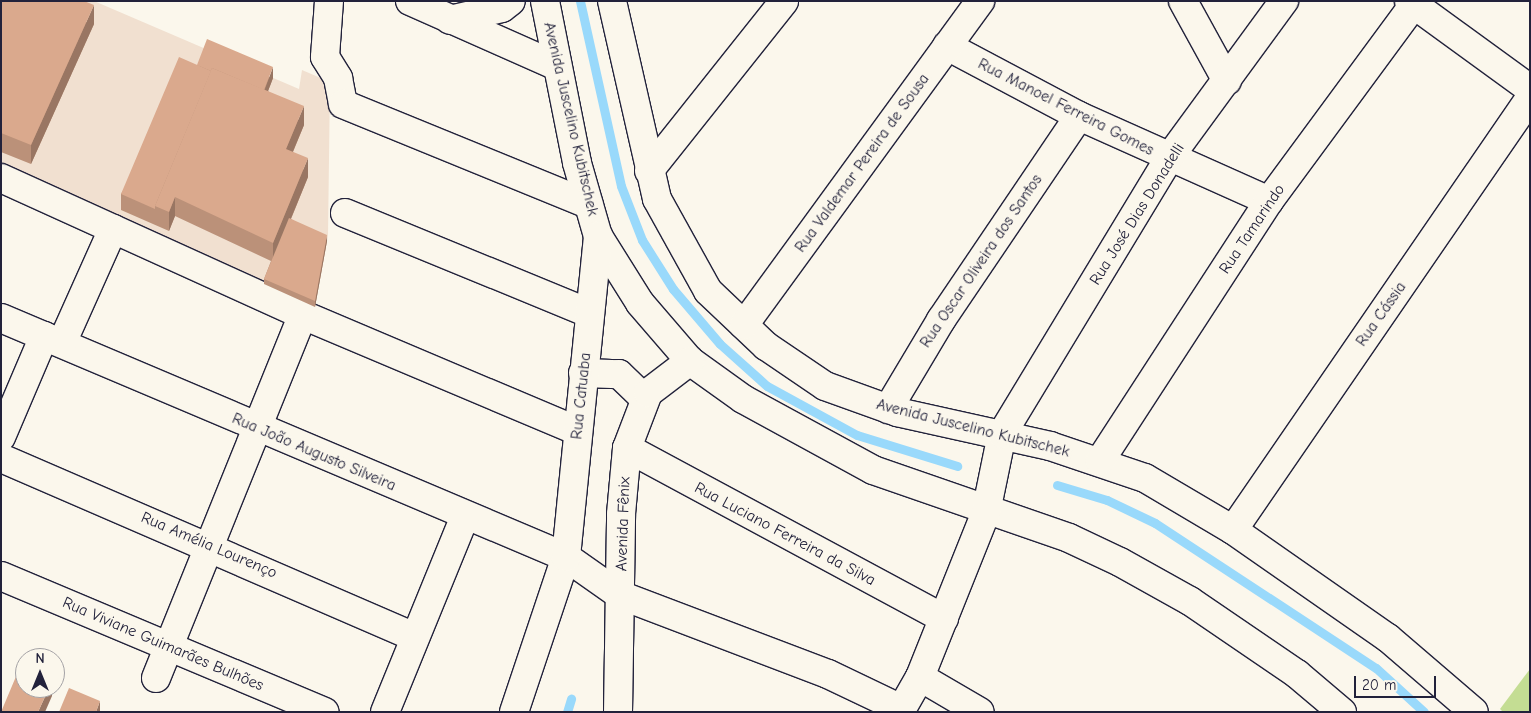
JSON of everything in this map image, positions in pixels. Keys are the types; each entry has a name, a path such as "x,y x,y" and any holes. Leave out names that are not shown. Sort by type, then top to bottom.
{"street":[{"path":"329,1 325,58 338,78 343,104 588,204"},
{"path":"410,1 557,66"},
{"path":"450,20 502,8 510,1"},
{"name":"Avenida Juscelino Kubitschek","path":"544,1 588,204 598,236 640,303 690,361 743,400 836,452 924,491 1069,538 1190,601 1297,674 1342,712"},
{"name":"Avenida Juscelino Kubitschek","path":"612,1 649,171 674,236 708,291 766,346 825,386 888,409 1002,434 1100,461 1145,478 1233,530 1388,638 1474,712"},
{"path":"649,171 784,1"},
{"name":"Rua Valdemar Pereira de Sousa","path":"744,325 980,1"},
{"path":"1183,1 1227,81"},
{"name":"Rua José Dias Donadelli","path":"900,710 920,677 986,512 1002,434 1169,158 1284,1"},
{"path":"1412,3 1530,89"},
{"name":"Rua Tamarindo","path":"1100,461 1269,201 1412,3"},
{"name":"Rua Manoel Ferreira Gomes","path":"947,46 1079,116 1169,158 1269,201"},
{"name":"Rua Cássia","path":"1233,530 1530,98"},
{"name":"Rua Oscar Oliveira dos Santos","path":"888,409 946,312 1079,116"},
{"path":"1,178 303,315 577,430"},
{"path":"345,213 589,313"},
{"path":"1,437 113,229"},
{"name":"Rua Catuaba","path":"514,712 566,557 577,430 598,236"},
{"path":"156,678 166,645 303,315"},
{"name":"Rua João Augusto Silveira","path":"1,318 465,516 566,557 620,595 828,674 900,710"},
{"name":"Avenida Fênix","path":"618,712 620,595 627,448 645,399 670,374 690,361"},
{"path":"583,373 618,374 645,399"},
{"name":"Rua Luciano Ferreira da Silva","path":"627,448 944,619"},
{"name":"Rua Amélia Lourenço","path":"1,458 209,544 416,637"},
{"path":"385,712 465,516"},
{"name":"Rua Viviane Guimarães Bulhões","path":"1,576 325,712"},
{"path":"920,677 980,712"}],"shaded area":[{"path":"1,1 94,1 299,89 302,70 330,82 328,236 315,307 1,171"}],"green space":[{"path":"1530,669 1530,712 1503,712 1500,709"}],"building":[{"path":"1,1 84,1 94,5 31,145 1,133"},
{"path":"207,39 273,67 264,90 212,68 211,71 197,65"},
{"path":"179,57 211,71 155,209 121,194"},
{"path":"212,68 304,106 286,149 308,158 273,243 175,197 169,212 155,206"},
{"path":"289,218 327,235 315,301 264,279"},
{"path":"15,679 15,698 44,698 38,712 1,712"},
{"path":"69,688 100,701 96,712 59,712"}],"waterway":[{"path":"580,1 621,186 642,240 673,289 720,344 767,386 857,435 957,466"},
{"path":"1057,485 1107,500 1155,523 1376,668 1424,712"},
{"path":"567,712 571,699"}]}
